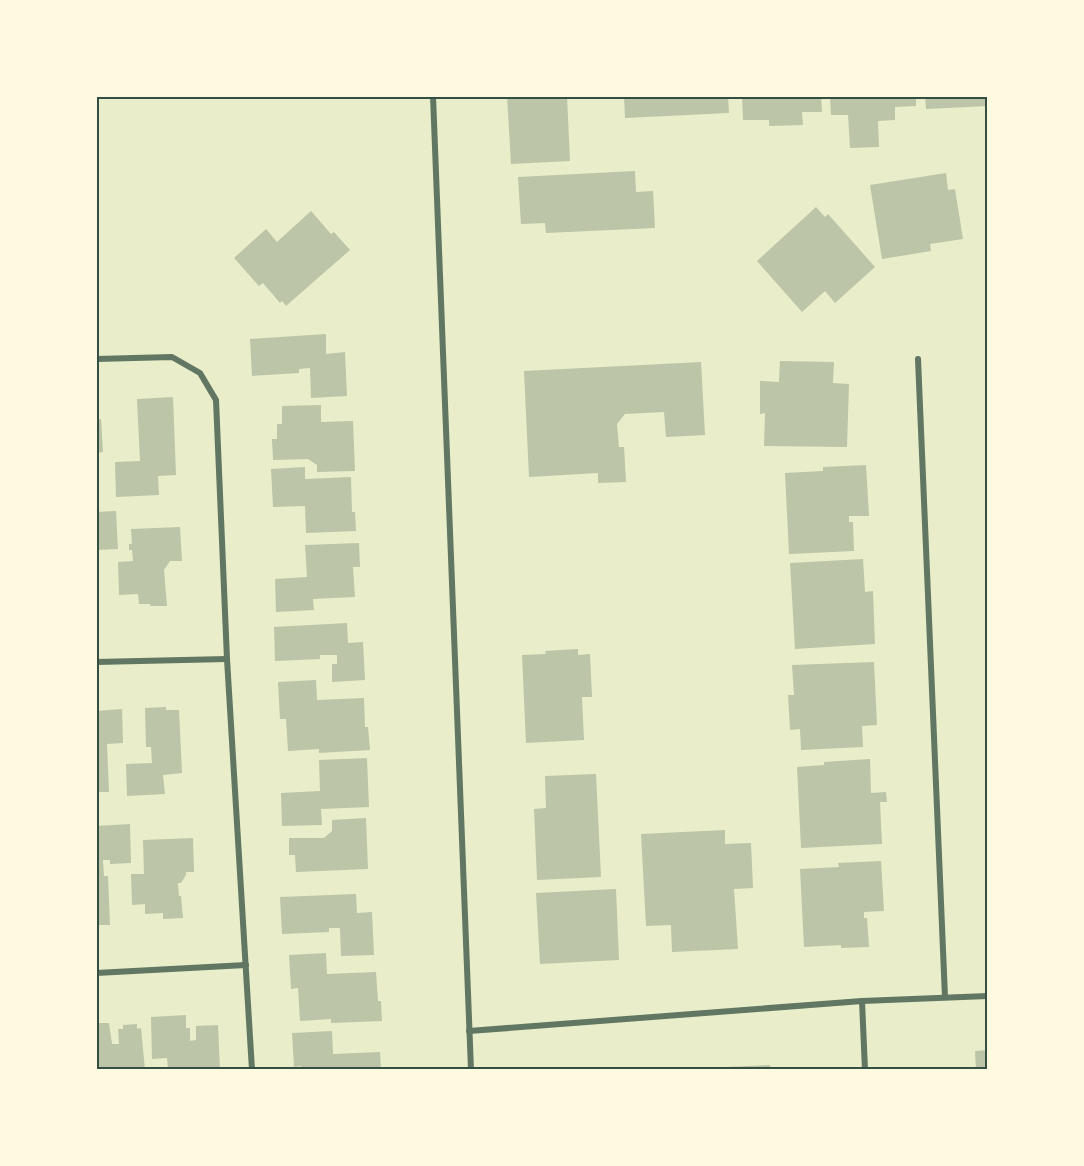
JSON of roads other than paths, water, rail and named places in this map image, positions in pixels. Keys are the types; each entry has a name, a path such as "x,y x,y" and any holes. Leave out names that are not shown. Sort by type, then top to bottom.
{"street":[{"path":"433,96 471,1070"},
{"path":"96,359 172,357 200,373 216,400 227,659 252,1070"},
{"path":"918,359 945,998"},
{"path":"96,662 227,659"},
{"path":"96,973 246,965"},
{"path":"469,1031 862,1001 988,996"},
{"path":"862,1001 865,1070"}]}
